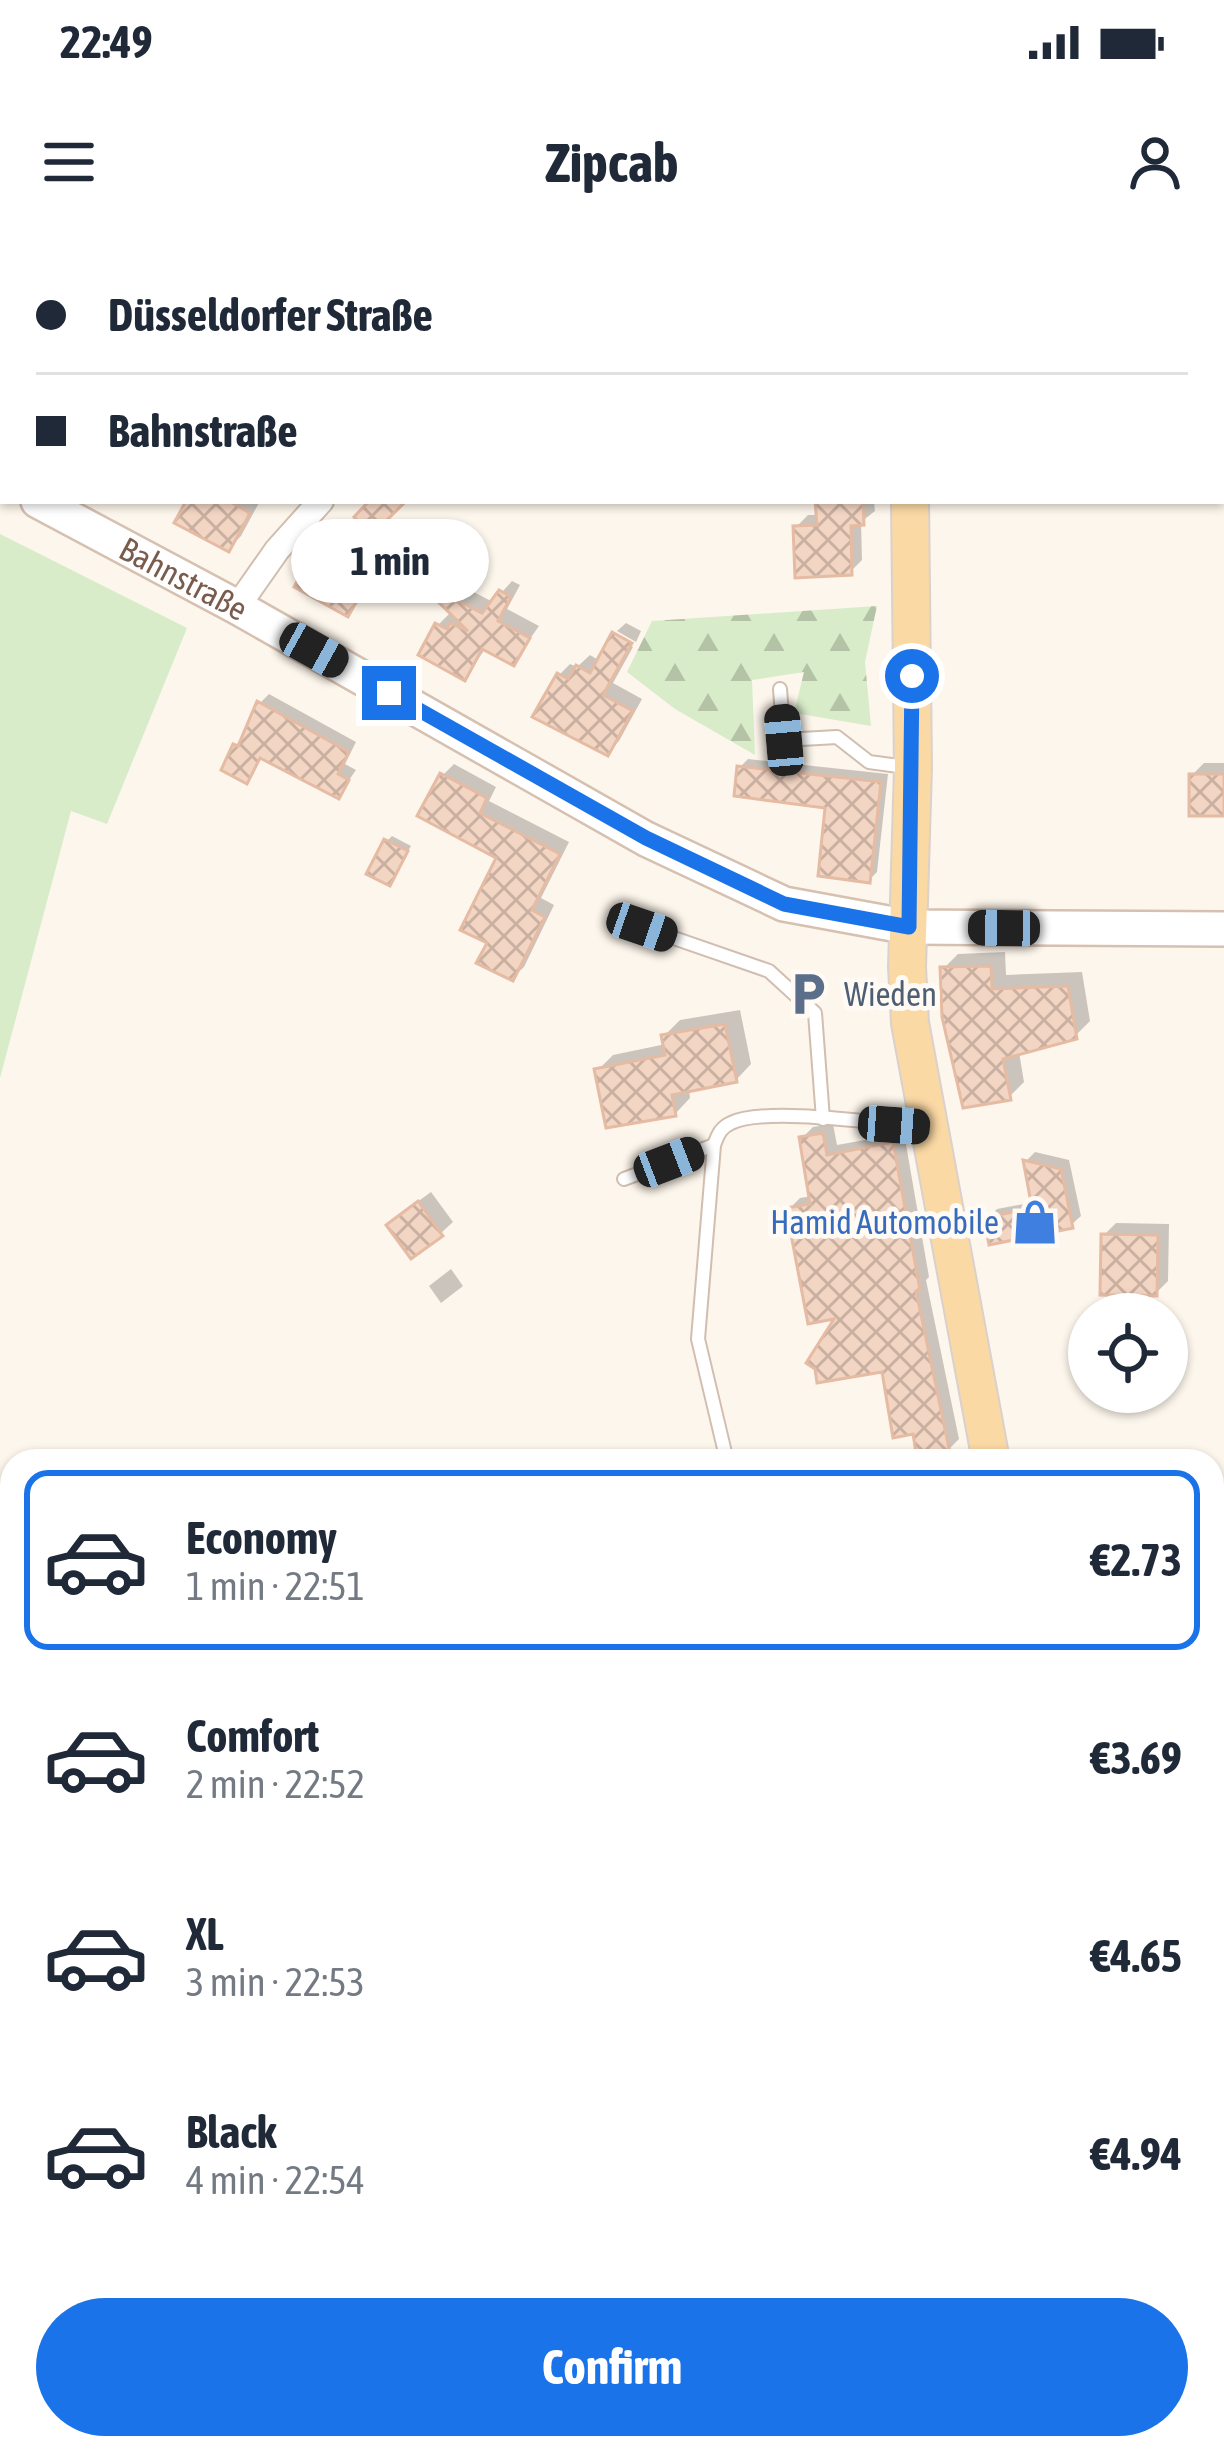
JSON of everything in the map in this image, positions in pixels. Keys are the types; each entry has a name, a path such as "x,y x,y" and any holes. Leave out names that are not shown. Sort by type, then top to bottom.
{"main road":[{"name":"Bahnstraße","path":"44,504 238,607 666,848 784,904 909,927 1224,929"},
{"path":"910,504 910,1023 989,1449"}],"street":[{"path":"238,607 277,550 318,504"}],"lane":[{"path":"780,689 784,740 836,736 869,762 913,768"},
{"path":"642,927 769,971 815,1013 824,1119"},
{"path":"724,1449 698,1340 714,1145 722,1128 736,1120 824,1119 927,1127"},
{"path":"624,1179 714,1145"}],"green space":[{"path":"0,534 187,628 107,824 71,811 0,1078"},
{"path":"877,606 865,662 871,726 794,713 804,672 752,680 755,755 675,709 627,672 652,621"}],"building":[{"path":"184,504 234,504 250,513 229,552 174,523"},
{"path":"366,504 403,504 372,535 354,517"},
{"path":"815,504 863,504 864,525 851,526 852,575 795,578 793,526 817,525"},
{"path":"316,548 369,578 348,617 294,587"},
{"path":"429,586 482,613 499,590 511,597 498,621 530,638 514,666 482,649 465,681 418,655 435,623 468,631 426,590"},
{"path":"612,632 632,643 603,695 633,711 608,756 532,717 557,673 568,679 576,665 590,673"},
{"path":"257,701 349,752 338,774 349,780 339,799 260,758 247,784 221,770 233,744 238,746"},
{"path":"737,766 881,782 870,883 818,876 825,808 734,796"},
{"path":"440,773 487,798 480,813 560,854 532,910 545,917 513,981 476,963 487,943 460,930 496,858 417,816"},
{"path":"1189,774 1224,774 1224,816 1189,816"},
{"path":"384,839 408,851 390,886 366,874"},
{"path":"991,966 992,989 1068,986 1077,1039 1003,1059 1011,1100 963,1108 942,1017 940,967"},
{"path":"725,1024 737,1082 672,1095 676,1116 606,1128 594,1069 665,1055 661,1035"},
{"path":"823,1133 827,1155 893,1142 920,1290 916,1291 949,1449 915,1449 913,1434 893,1438 882,1372 817,1383 815,1369 806,1363 834,1319 808,1324 786,1208 810,1204 799,1137"},
{"path":"1023,1160 1061,1169 1073,1228 989,1245 984,1218 1032,1208"},
{"path":"418,1201 443,1236 411,1259 386,1225"},
{"path":"1101,1234 1158,1235 1157,1293 1100,1293"}],"place":[{"name":"Wieden","path":"808,994"},
{"name":"Hamid Automobile","path":"1035,1222"}],"route":[{"path":"389,693 646,838 784,904 909,927 912,676"}]}
